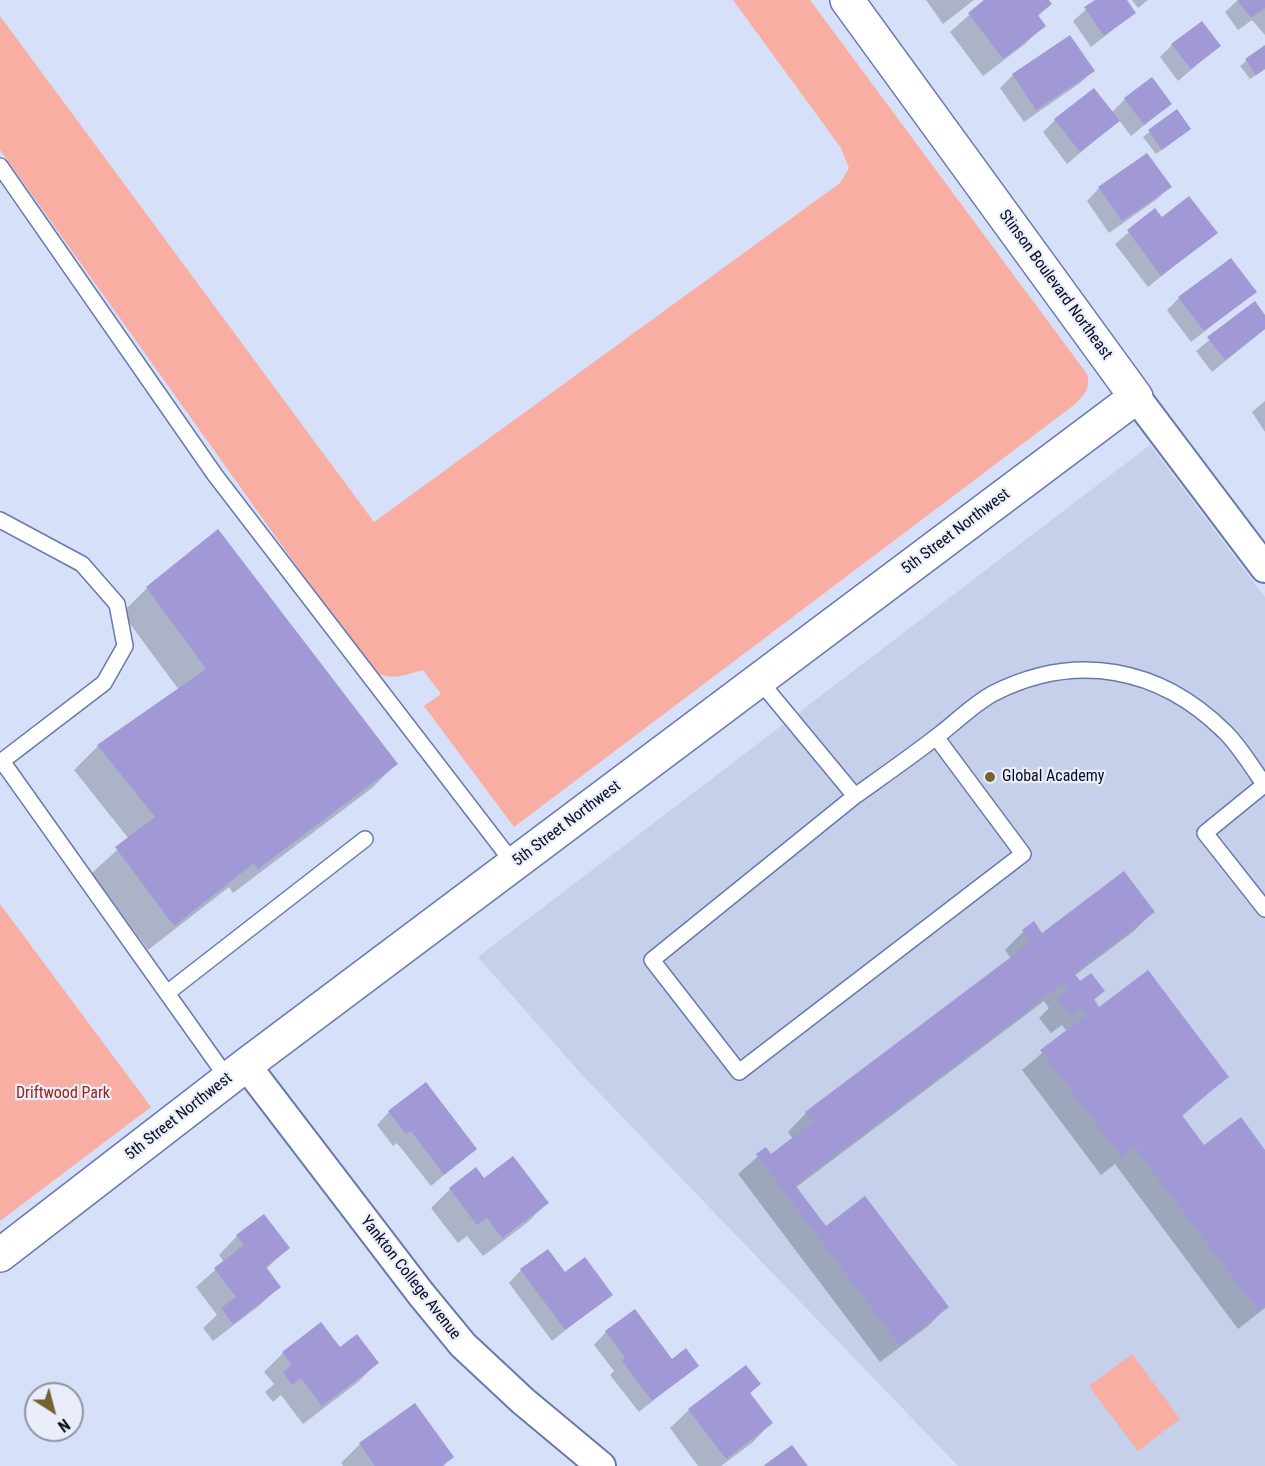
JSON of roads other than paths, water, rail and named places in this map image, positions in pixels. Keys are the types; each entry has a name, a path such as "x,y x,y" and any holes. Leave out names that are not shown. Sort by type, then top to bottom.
{"street":[{"name":"Stinson Boulevard Northeast","path":"847,0 1136,397 1265,568"},
{"name":"5th Street Northwest","path":"0,1255 237,1072 1136,397"},
{"name":"Yankton College Avenue","path":"237,1072 463,1345 523,1401 601,1466"}],"lane":[{"path":"0,166 214,475 514,864"},
{"path":"0,520 82,564 117,604 125,646 104,683 2,761 166,993 237,1072"},
{"path":"936,737 1023,854 738,1072 652,960 855,796 992,694 1032,677 1077,670 1123,672 1162,685 1195,706 1226,732 1265,785 1205,833 1265,909"},
{"path":"759,680 855,796"},
{"path":"166,993 365,839"}],"place":[{"name":"Global Academy","path":"990,777"}],"park label":[{"name":"Driftwood Park","path":"63,1094"}]}
